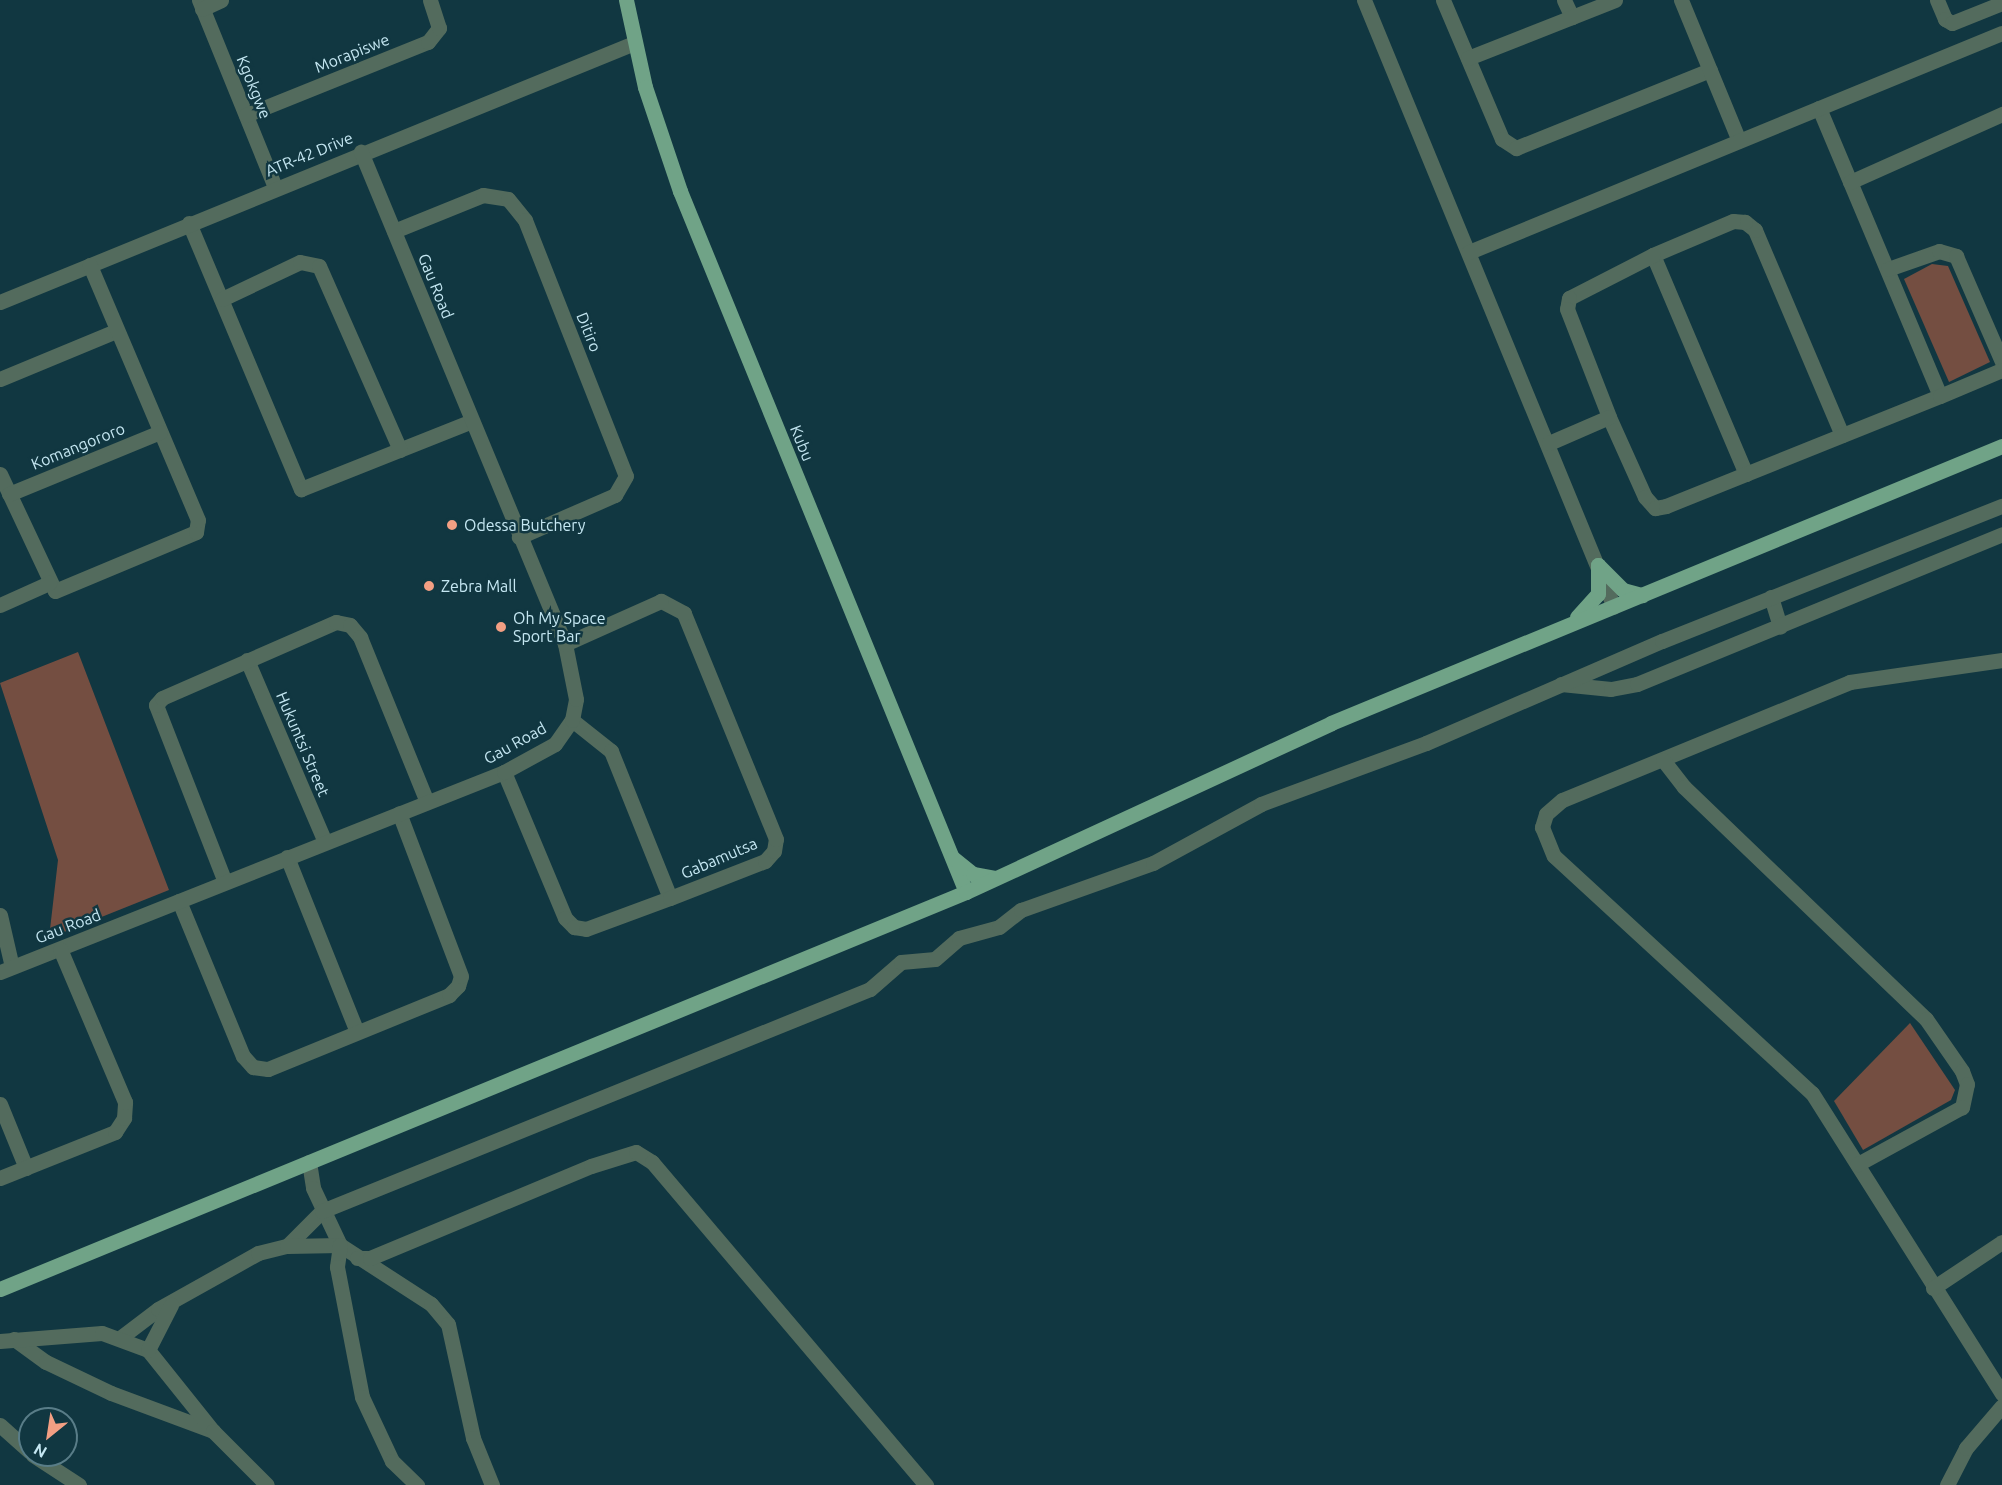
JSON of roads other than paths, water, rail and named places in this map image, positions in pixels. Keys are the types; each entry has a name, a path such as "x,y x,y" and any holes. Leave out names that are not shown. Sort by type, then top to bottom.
{"main road":[{"name":"Kubu","path":"626,0 634,42 680,191 966,892"},
{"path":"0,1290 966,892 1331,723 2002,446"},
{"path":"1598,565 1623,591 1642,596"},
{"path":"1565,627 1596,599 1598,565"},
{"path":"951,856 981,878 1000,877"}],"street":[{"path":"201,4 221,0"},
{"name":"Morapiswe","path":"246,115 428,42 439,28 430,0"},
{"path":"1443,0 1502,139 1516,148 1710,70"},
{"path":"1564,0 1572,17"},
{"path":"1468,58 1615,0"},
{"path":"1681,0 1739,141"},
{"path":"1937,0 1945,19 1952,23 2002,3"},
{"path":"1368,1 1614,607"},
{"name":"Kgokgwe","path":"201,4 275,187"},
{"path":"1469,252 2002,33"},
{"name":"ATR-42 Drive","path":"0,302 275,187 634,42"},
{"path":"1819,108 1940,396"},
{"path":"1850,182 2002,114"},
{"name":"Gau Road","path":"6,970 504,772 555,744 572,720 576,699 565,644 361,152"},
{"name":"Ditiro","path":"394,231 483,195 508,200 525,220 626,476 615,495 519,537"},
{"path":"1842,435 1751,225 1732,221 1653,255 1572,295 1567,302 1609,417 1655,508 1746,474 1940,396 2002,370"},
{"path":"189,223 301,489 472,421"},
{"path":"1888,269 1939,251 1956,256 2002,362"},
{"path":"1653,255 1746,474"},
{"path":"222,300 300,262 319,266 400,450"},
{"path":"0,474 49,583 58,592 194,535 198,520 90,265"},
{"path":"0,379 116,331"},
{"path":"1549,443 1609,417"},
{"name":"Komangororo","path":"9,494 160,432"},
{"path":"287,1246 322,1211 771,1031 870,988 901,962 935,959 959,938 999,927 1021,910 1153,863 1261,804 1426,743 1771,597 1998,507 2002,528"},
{"path":"1561,684 1611,689 1637,684 1780,627 1862,588 2002,534"},
{"path":"0,605 49,583"},
{"path":"1771,597 1780,627"},
{"name":"Gabamutsa","path":"504,772 565,918 574,927 586,929 765,861 776,839 684,613 661,601 565,644"},
{"path":"225,882 156,705 162,698 336,622 350,625 360,637 427,802"},
{"name":"Hukuntsi Street","path":"248,660 325,842"},
{"path":"2002,660 1858,680 1562,800 1546,814 1543,838 1554,856 1812,1093 2002,1394"},
{"path":"1604,666 1611,689"},
{"path":"572,720 611,751 670,898"},
{"path":"1663,760 1684,787 1926,1019 1962,1071 1967,1084 1962,1107 1858,1164"},
{"path":"179,901 243,1056 253,1067 268,1069 449,995 461,976 399,813"},
{"path":"287,857 357,1032"},
{"path":"0,915 6,970"},
{"path":"0,1178 115,1132 126,1110 60,949"},
{"path":"0,1104 27,1168"},
{"path":"357,1258 393,1249 591,1166 636,1152 652,1162 926,1485"},
{"path":"309,1162 322,1211 340,1245 357,1258 423,1298 448,1324 472,1438 492,1485"},
{"path":"1933,1288 2002,1242"},
{"path":"120,1338 222,1271 287,1246 340,1245"},
{"path":"340,1245 337,1267 362,1397 392,1461 417,1485"},
{"path":"147,1350 171,1305"},
{"path":"7,1340 102,1333 147,1350 213,1431 267,1485"},
{"path":"7,1340 46,1362 111,1393 213,1431"},
{"path":"1947,1485 1966,1448 2002,1406"},
{"path":"0,1425 18,1441"},
{"path":"52,1467 79,1485"}],"place":[{"name":"Odessa Butchery","path":"452,525"},
{"name":"Zebra Mall","path":"429,586"},
{"name":"Oh My Space Sport Bar","path":"501,627"}]}
